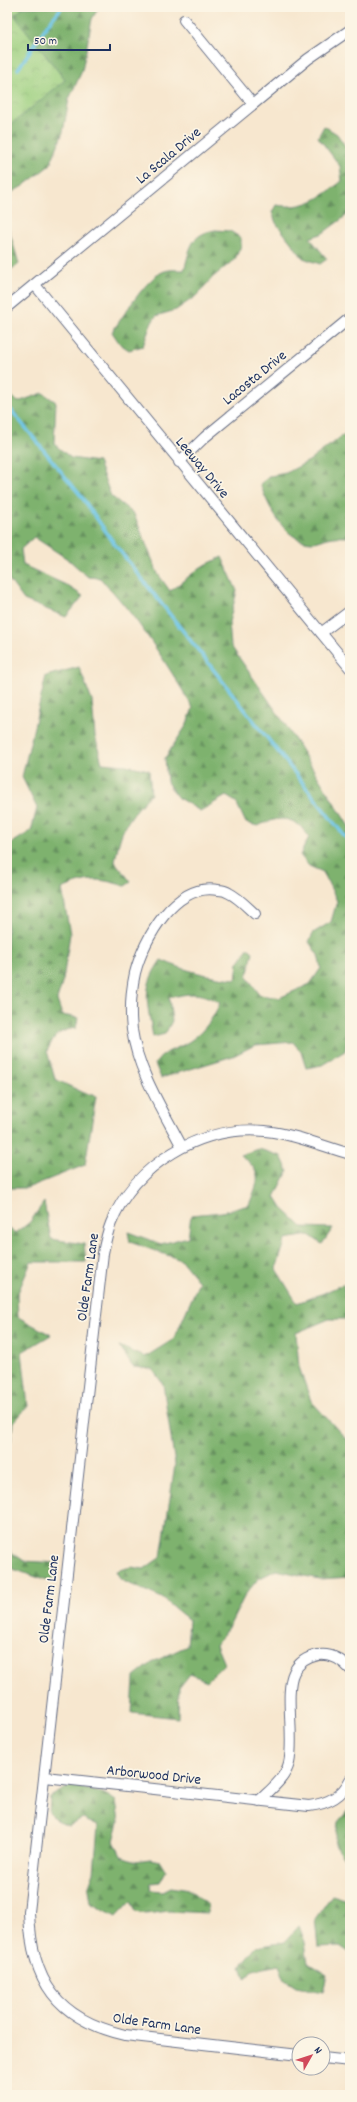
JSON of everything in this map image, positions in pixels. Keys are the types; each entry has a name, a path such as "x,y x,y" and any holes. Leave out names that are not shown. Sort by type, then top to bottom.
{"street":[{"path":"184,20 252,104"},
{"name":"La Scala Drive","path":"7,307 252,104 308,59 350,30"},
{"name":"Leeway Drive","path":"35,285 179,462 350,668"},
{"name":"Lacosta Drive","path":"179,462 205,437 350,318"},
{"path":"321,633 350,611"},
{"path":"182,1147 143,1069 132,1030 131,1006 135,974 142,951 153,931 167,912 183,897 193,892 208,888 229,892 255,914"},
{"name":"Olde Farm Lane","path":"291,2054 125,2036 101,2030 85,2022 56,1998 37,1968 30,1936 29,1912 45,1777 52,1694 103,1253 111,1222 127,1194 151,1169 182,1147 210,1136 230,1132 265,1131 284,1134 350,1154"},
{"path":"259,1801 284,1775 289,1763 292,1738 290,1700 293,1673 297,1667 310,1657 323,1654 335,1657 345,1663 350,1669"},
{"name":"Arborwood Drive","path":"45,1777 309,1806 322,1804 341,1793 350,1780"},
{"path":"331,2059 350,2061"}],"green space":[{"path":"7,7 99,7 92,19 82,71 69,99 63,132 50,165 23,186 7,195"},
{"path":"7,7 24,7 14,15 65,80 7,128"},
{"path":"324,126 337,134 350,153 350,213 323,233 310,238 327,259 320,264 303,258 276,223 272,212 276,205 295,206 312,201 327,193 342,181 340,166 318,137"},
{"path":"7,223 19,264 7,272"},
{"path":"215,230 230,231 241,238 241,246 235,259 213,277 196,296 176,310 156,316 151,324 143,346 129,350 120,344 112,332 143,289 158,274 165,271 184,270 192,244 200,235"},
{"path":"7,391 18,402 43,393 56,402 54,444 71,458 98,462 111,496 134,514 158,574 170,591 201,567 222,557 237,591 229,622 231,646 283,721 350,828 350,1025 345,1051 322,1065 306,1068 301,1052 293,1042 255,1045 233,1056 161,1078 155,1064 158,1059 167,1052 183,1045 201,1033 210,1022 220,1003 213,999 196,994 169,998 172,1021 165,1034 153,1037 147,997 150,980 154,970 161,960 198,973 236,979 238,963 248,948 253,952 247,977 260,995 279,998 310,984 321,968 318,955 309,942 313,933 331,922 337,901 323,872 309,866 300,855 309,837 304,830 293,821 280,819 273,820 258,826 246,823 236,802 226,796 200,811 177,797 167,782 165,758 186,726 193,708 139,624 100,578 88,577 69,560 34,537 21,549 23,565 66,585 83,596 66,617 24,600 7,577"},
{"path":"350,430 350,537 333,537 313,542 294,536 279,522 268,503 260,484 270,476 286,473 309,461"},
{"path":"79,667 92,701 95,736 102,763 126,765 149,770 151,794 136,810 126,825 117,851 115,862 131,882 125,886 108,881 94,880 79,882 62,889 70,934 63,980 57,1000 62,1015 78,1018 76,1028 61,1032 52,1041 47,1051 55,1079 84,1093 96,1096 85,1165 27,1188 7,1188 7,843 12,843 31,831 37,808 22,777 46,676"},
{"path":"259,1149 281,1156 288,1171 275,1197 282,1208 302,1227 333,1228 322,1244 309,1235 286,1239 276,1269 297,1303 343,1284 350,1319 329,1319 296,1333 299,1367 311,1401 350,1443 350,1577 319,1579 276,1570 258,1579 245,1595 231,1623 216,1645 224,1664 207,1681 190,1674 179,1688 178,1718 132,1713 134,1677 153,1662 187,1646 189,1620 162,1598 121,1580 116,1571 131,1567 144,1569 161,1557 175,1465 163,1384 152,1369 133,1367 119,1346 145,1357 174,1339 199,1282 181,1260 130,1242 128,1232 161,1244 188,1237 191,1215 222,1212 249,1205 257,1182 257,1177 253,1167 240,1155"},
{"path":"44,1202 51,1239 84,1244 86,1262 31,1262 17,1295 18,1317 51,1335 22,1352 28,1406 13,1423 11,1442 7,1440 7,1228 16,1233 30,1222"},
{"path":"7,1549 24,1561 58,1563 51,1582 7,1567"},
{"path":"72,1785 105,1794 116,1801 119,1822 114,1841 121,1856 136,1861 150,1859 160,1861 166,1871 160,1882 151,1883 150,1890 163,1891 171,1887 190,1890 208,1905 207,1913 169,1911 146,1914 136,1912 131,1901 116,1917 90,1903 88,1888 94,1872 98,1826 83,1819 68,1826 57,1821 49,1813 50,1797"},
{"path":"350,1808 350,1856 344,1858 335,1845 338,1822"},
{"path":"332,1895 348,1900 350,1953 340,1946 318,1947 315,1919"},
{"path":"299,1926 305,1942 308,1963 327,1975 323,1992 296,1987 285,1980 279,1965 253,1970 245,1979 241,1966 256,1947 285,1942"}],"waterway":[{"path":"18,69 48,24 62,7"},
{"path":"7,405 81,496 116,546 350,843"}]}
